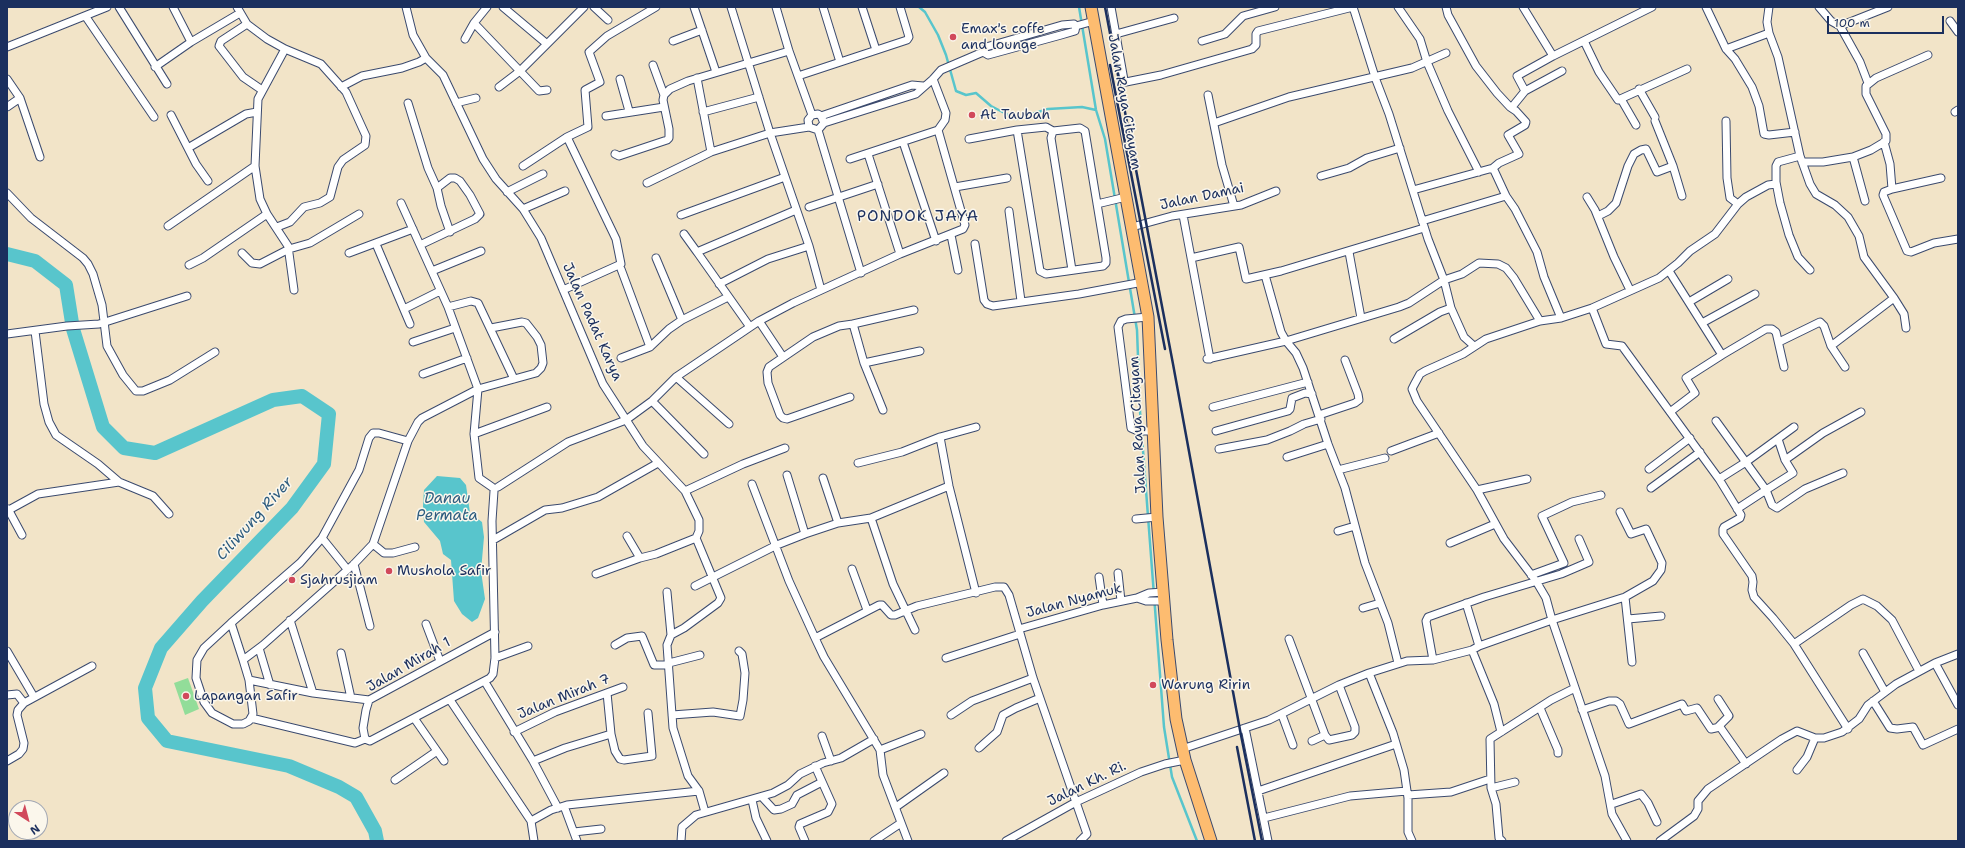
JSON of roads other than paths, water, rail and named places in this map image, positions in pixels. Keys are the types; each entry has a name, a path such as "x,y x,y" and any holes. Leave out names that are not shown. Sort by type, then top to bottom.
{"main road":[{"name":"Jalan Raya Citayam","path":"1092,7 1092,22 1122,198 1132,227 1143,317 1146,431 1161,596 1172,688 1182,749 1180,762 1211,841"}],"street":[{"path":"7,47 86,17 96,10 107,7"},
{"path":"119,7 167,84"},
{"path":"173,7 192,42"},
{"name":"Jalan Padat Karya","path":"406,7 413,35 426,58 443,75 483,159 496,179 523,209 541,238 603,384 643,446 685,491 699,520 699,531 696,538"},
{"path":"465,39 474,23 487,7"},
{"path":"503,7 547,44"},
{"path":"499,87 520,71 584,7"},
{"path":"594,7 608,20"},
{"path":"523,166 567,137 588,127 585,90 600,82 589,52 607,36 655,7"},
{"path":"694,7 716,72"},
{"path":"731,7 770,133 809,246 821,290"},
{"path":"776,7 789,51 812,115 822,120"},
{"path":"823,7 840,62"},
{"path":"862,7 876,50"},
{"path":"798,76 908,40 909,37 900,7"},
{"path":"1111,7 1124,80 1126,82 1161,75 1252,49 1256,45 1256,34 1258,31 1353,7 1400,148 1423,224 1445,284 1451,308 1464,337 1474,346"},
{"path":"1202,41 1225,34 1243,16 1275,7"},
{"path":"1398,7 1420,39 1427,62 1448,110 1479,172"},
{"path":"1413,190 1493,168 1499,163 1519,154 1508,135 1525,125 1526,122 1497,93 1476,66 1448,15 1446,7"},
{"path":"1524,7 1553,56"},
{"path":"1525,91 1517,76 1553,56 1652,7"},
{"path":"1706,7 1726,49 1735,59 1752,87 1759,106 1764,134 1769,135 1795,132"},
{"path":"1768,7 1767,22 1769,33 1778,57 1801,159 1816,194 1835,205 1848,217 1860,236 1864,257 1904,314 1906,328"},
{"path":"1819,7 1835,25 1840,26 1888,7"},
{"path":"155,67 239,10 247,24 284,49 321,64 346,92 366,136 364,145 343,160 334,178 333,193 330,197 320,203 304,207 290,222 277,227"},
{"path":"86,17 154,118"},
{"path":"1116,34 1174,18"},
{"path":"1950,21 1958,32"},
{"path":"861,273 818,130 822,120 912,85 923,86 933,80 943,68 983,52 986,47 1062,25 1078,25 1092,22"},
{"path":"474,23 539,91 547,90"},
{"path":"247,24 221,41 219,46 243,77 262,90"},
{"path":"1840,26 1860,62 1868,83"},
{"path":"673,41 702,30"},
{"path":"1726,49 1769,33"},
{"path":"1584,41 1598,72 1611,92 1618,100 1621,100 1636,125"},
{"path":"284,49 258,99 258,134 255,166 260,199 267,214 277,227 289,250 294,290"},
{"path":"664,95 674,86 789,51"},
{"path":"1214,123 1290,96 1413,67 1446,53"},
{"path":"1810,270 1798,257 1789,235 1776,184 1776,166 1778,162 1801,159 1823,162 1853,157 1871,150 1884,142 1887,138 1886,134 1866,94 1866,86 1876,78 1928,55"},
{"path":"341,87 362,76 402,68 426,58"},
{"path":"615,154 619,156 667,140 670,135 664,107 664,95 654,65"},
{"path":"1621,100 1639,89 1687,69"},
{"path":"1512,107 1525,91 1562,71"},
{"path":"697,78 711,152"},
{"path":"7,79 20,98 40,156"},
{"path":"620,79 629,112"},
{"path":"850,159 938,130 945,120 946,113 933,80"},
{"path":"1639,89 1655,119 1673,166 1682,196"},
{"path":"1208,95 1222,165 1234,206"},
{"path":"703,112 759,97"},
{"path":"7,107 20,98"},
{"path":"456,103 476,98"},
{"path":"408,104 428,168 438,188 441,206 450,232"},
{"path":"606,116 664,107"},
{"path":"188,148 246,114 257,112"},
{"path":"171,115 188,148 208,181"},
{"path":"809,127 808,120 812,115"},
{"path":"1726,121 1727,178 1730,198 1738,204"},
{"path":"647,183 711,152 770,133 809,127 818,130"},
{"path":"969,139 1017,130 1046,127 1053,131 1080,128 1085,131 1101,203 1106,263 1098,267 1046,274 1040,271 1038,268 1017,130"},
{"path":"495,489 568,442 626,420 652,401 676,378 759,321 821,290 900,254 963,229 965,225 938,130"},
{"path":"1053,131 1051,138 1072,270"},
{"path":"563,290 621,264 616,240 567,137"},
{"path":"903,142 936,240"},
{"path":"1884,142 1890,164 1892,189"},
{"path":"1321,176 1349,168 1367,158 1400,148"},
{"path":"1598,216 1608,211 1616,203 1628,166 1634,154 1646,149 1656,172 1673,166"},
{"path":"868,154 900,254"},
{"path":"1853,157 1865,201"},
{"path":"168,226 255,166"},
{"path":"1493,168 1506,196 1515,209 1537,252 1544,277 1561,318"},
{"path":"507,192 543,174"},
{"path":"681,216 785,177"},
{"path":"420,245 479,217 478,210 467,190 455,178 445,180 438,188"},
{"path":"955,187 1007,178"},
{"path":"1941,178 1892,189 1884,192 1883,195 1907,251 1911,252 1934,243 1958,239"},
{"path":"809,207 878,184"},
{"path":"1626,841 1612,814 1612,804 1605,776 1552,620 1546,598 1536,582 1512,551 1495,524 1477,490 1417,401 1412,389 1420,374 1463,354 1474,346 1494,336 1540,321 1561,318 1592,308 1651,282 1669,271 1690,251 1715,234 1738,204 1755,191 1768,185 1776,184"},
{"path":"523,209 565,191"},
{"name":"Jalan Damai","path":"1132,227 1183,215 1234,206 1276,191"},
{"path":"7,193 31,218 84,258 93,274 105,322 106,346 123,375 137,392 170,380 214,352"},
{"path":"1191,258 1239,247 1246,279 1349,252 1423,224 1506,196"},
{"path":"1586,197 1598,216 1614,257 1630,290"},
{"path":"1101,203 1122,198"},
{"path":"401,202 448,307 478,389 474,434 479,478 495,489"},
{"path":"697,252 796,210"},
{"path":"1008,211 1021,301"},
{"path":"189,265 203,258 267,214"},
{"path":"242,253 256,264 310,243 359,214"},
{"path":"1183,215 1208,359 1286,341 1409,303 1445,284 1479,263 1502,266 1514,278 1540,321"},
{"path":"349,253 413,229"},
{"path":"684,234 750,327"},
{"path":"951,235 958,270"},
{"path":"376,244 410,324"},
{"path":"975,244 984,300 987,304 992,306 1079,294 1139,283"},
{"path":"719,284 768,259 809,246"},
{"path":"432,271 481,251"},
{"path":"1349,252 1361,318"},
{"path":"656,258 682,320"},
{"path":"621,269 650,347"},
{"path":"1669,271 1722,354"},
{"path":"1264,275 1274,314 1286,341 1296,353 1304,368 1328,444 1345,488 1365,563 1388,624 1398,663"},
{"path":"1689,302 1728,278"},
{"path":"404,309 440,291"},
{"path":"1702,323 1755,294"},
{"path":"7,334 67,326 91,325 187,296"},
{"path":"621,358 650,347 682,320 728,297"},
{"path":"1831,346 1894,298"},
{"path":"448,307 475,301 481,307 514,379"},
{"path":"1394,340 1440,312 1451,308"},
{"path":"1592,308 1606,344 1622,346 1719,479 1741,517 1724,527 1723,534 1752,576 1752,590 1754,597 1794,644 1848,729"},
{"path":"850,397 787,419 783,418 780,415 766,375 769,367 814,337 828,330 914,310"},
{"path":"1143,317 1126,319 1121,321 1118,327 1130,425 1132,430 1146,431"},
{"path":"759,321 783,358"},
{"path":"243,660 259,648 354,564 373,544 408,441 414,428 422,418 478,389 536,373 541,368 543,354 537,336 531,327 522,322 491,328"},
{"path":"1779,342 1820,322 1824,326 1831,346 1845,367"},
{"path":"853,324 864,363 883,410"},
{"path":"413,342 455,328"},
{"path":"1670,412 1698,391 1686,378 1722,354 1766,329 1772,329 1776,332 1784,366"},
{"path":"35,331 44,404 49,422 56,435 98,464 119,482 153,496 170,514"},
{"path":"864,363 920,352"},
{"path":"423,374 467,358"},
{"path":"1219,449 1267,440 1353,404 1359,400 1344,360"},
{"path":"676,378 729,424"},
{"path":"1213,407 1308,382"},
{"path":"1216,431 1288,411 1290,409 1292,398 1299,395 1312,394"},
{"path":"652,401 704,454"},
{"path":"474,434 547,407"},
{"path":"1785,460 1823,432 1861,412"},
{"path":"1716,421 1766,490 1772,505 1777,508 1805,489 1843,472"},
{"path":"858,464 908,450 940,437 976,427"},
{"path":"1719,479 1746,462 1794,427"},
{"path":"1391,451 1439,432"},
{"path":"231,623 249,680 253,714 249,721 243,724 233,724 212,713 204,702 196,678 197,660 204,648 231,623 300,563 322,538 358,470 369,438 373,433 379,433 408,441"},
{"path":"940,437 949,486 976,593"},
{"path":"1649,469 1690,438"},
{"path":"1737,509 1791,475 1792,470 1785,460 1778,439"},
{"path":"1288,457 1328,444"},
{"path":"685,491 743,464 785,448"},
{"path":"1651,488 1700,452"},
{"path":"1338,470 1385,458"},
{"path":"493,540 545,510 562,508 598,497 658,463"},
{"path":"787,475 805,534"},
{"path":"823,478 838,523"},
{"path":"1477,490 1527,479"},
{"path":"22,535 8,510 38,494 119,482"},
{"path":"752,484 777,545 789,581 824,657 880,750 883,775 908,841"},
{"path":"695,586 777,545 838,523 871,518 949,486"},
{"path":"251,718 355,743 365,739 370,741 485,682 493,674 495,658 492,521 495,489"},
{"path":"1531,576 1564,563 1542,516 1572,502 1601,494"},
{"path":"1182,749 1282,715 1339,685 1398,663 1407,661 1433,660 1472,650 1479,646 1552,620 1625,597 1653,581 1661,570 1662,563 1646,529 1631,534 1620,512"},
{"path":"1139,518 1155,517"},
{"path":"871,518 893,584 915,630"},
{"path":"1450,543 1495,524"},
{"path":"1338,531 1355,526"},
{"path":"627,536 640,558"},
{"path":"322,538 347,569"},
{"path":"596,574 640,558 668,550 696,538 714,577 721,598 718,603 671,636"},
{"path":"1433,660 1426,621 1433,614 1561,574 1591,562 1579,539"},
{"path":"373,544 384,553 393,553 415,548"},
{"path":"354,564 370,626"},
{"path":"852,569 867,610"},
{"path":"1118,573 1121,601"},
{"path":"1099,577 1104,605"},
{"path":"815,638 879,605 892,615 905,610 995,587 1004,587 1009,595 1040,698 1087,834 1080,841"},
{"path":"667,592 671,636 667,645 673,728 688,776 699,791 705,812"},
{"name":"Jalan Nyamuk","path":"946,658 1104,605 1137,598 1149,593 1161,596"},
{"name":"Jalan Nyamuk","path":"1137,598 1148,601 1161,596"},
{"path":"1625,597 1632,662"},
{"path":"1794,644 1851,605 1863,599 1877,606 1892,620 1919,671"},
{"path":"1363,608 1380,603"},
{"path":"1466,603 1479,646"},
{"path":"1628,619 1661,616"},
{"path":"290,620 313,693"},
{"path":"426,624 440,661"},
{"name":"Jalan Mirah 1","path":"365,739 364,724 369,700 495,632"},
{"path":"615,645 627,638 642,636 654,665 669,664 700,656"},
{"path":"1289,639 1325,735 1329,740 1352,735 1355,732 1355,727 1339,685"},
{"path":"495,658 528,646"},
{"path":"259,648 270,685"},
{"path":"1472,650 1494,704 1501,732"},
{"path":"7,651 34,697"},
{"path":"672,715 713,712 740,716 745,673 742,654 739,651"},
{"path":"1863,652 1885,692"},
{"path":"341,653 351,698"},
{"path":"1660,841 1694,816 1698,810 1698,801 1708,790 1794,732 1800,732 1815,738 1824,738 1848,729 1859,719 1864,709 1885,692 1919,671 1958,654"},
{"path":"1935,663 1958,705"},
{"path":"7,761 19,754 23,749 24,743 17,715 18,710 24,703 92,666"},
{"path":"1369,673 1396,744 1404,770 1407,793 1408,832 1412,841"},
{"path":"950,715 972,702 1034,678"},
{"path":"249,680 313,693 369,700"},
{"path":"485,682 561,807 577,841"},
{"name":"Jalan Mirah 7","path":"514,732 555,712 623,687"},
{"path":"1502,841 1499,838 1496,804 1491,788 1489,740 1575,688"},
{"path":"607,693 615,751 620,759 624,760 654,756 649,734 648,713"},
{"path":"7,695 17,694 24,703"},
{"path":"979,748 997,732 1003,715 1040,698"},
{"path":"1582,710 1609,701 1616,701 1620,704 1629,724 1682,704 1686,711 1697,708 1711,728 1718,726 1729,716 1718,699"},
{"path":"450,700 531,821 534,841"},
{"path":"1873,701 1890,728 1897,729 1913,727 1923,745 1958,728"},
{"path":"1540,708 1558,753"},
{"path":"1282,715 1293,745"},
{"path":"414,718 444,761"},
{"path":"1718,726 1746,764"},
{"path":"1246,728 1268,841"},
{"path":"533,761 565,748 612,734"},
{"path":"880,750 921,734"},
{"path":"1312,742 1325,735"},
{"path":"822,736 831,761"},
{"path":"1797,770 1808,757 1815,738"},
{"path":"682,841 682,827 696,815 762,797 788,785 800,774 815,766 849,754 874,739"},
{"path":"1258,791 1396,744"},
{"path":"395,780 437,751"},
{"name":"Jalan Kh. Ri.","path":"1006,841 1076,802 1141,772 1165,764 1180,762"},
{"path":"805,841 799,827 800,824 822,815 831,809 832,804 815,766"},
{"path":"896,808 944,773"},
{"path":"1264,818 1350,796 1451,792 1490,779"},
{"path":"762,797 774,810 782,809 792,804 797,795 822,782"},
{"path":"1491,788 1515,782"},
{"path":"531,821 561,807 699,791"},
{"path":"1612,804 1641,794 1645,798 1657,822"},
{"path":"752,800 756,818 767,841"},
{"path":"874,841 901,823"},
{"path":"574,832 601,829"}],"water":[{"name":"Danau Permata","path":"437,476 460,478 466,485 470,513 482,522 484,537 481,571 485,599 478,618 472,622 462,614 454,601 451,560 443,554 440,541 424,522 424,490"}],"waterway":[{"path":"919,7 925,12 938,35 946,55 956,91 966,95 976,93 991,106 1016,119 1048,109 1082,107 1096,110"},
{"path":"1079,7 1096,110 1105,139 1137,330 1140,411 1164,727 1172,777 1197,841"},
{"name":"Ciliwung River","path":"7,254 35,261 66,285 73,329 103,427 124,448 155,453 273,400 302,396 329,414 324,464 292,508 202,601 161,648 145,688 148,718 167,741 289,766 339,787 356,797 375,831 377,841"}],"railway":[{"path":"1105,7 1262,841"},
{"path":"1110,65 1165,349"},
{"path":"1237,747 1255,841"}],"place":[{"name":"Emax's coffe and lounge","path":"953,37"},
{"name":"At Taubah","path":"972,115"},
{"name":"Mushola Safir","path":"389,571"},
{"name":"Sjahrusjiam","path":"292,580"},
{"name":"Warung Ririn","path":"1153,685"},
{"name":"Lapangan Safir","path":"186,696"}],"district":[{"name":"PONDOK JAYA","path":"918,217"}]}
